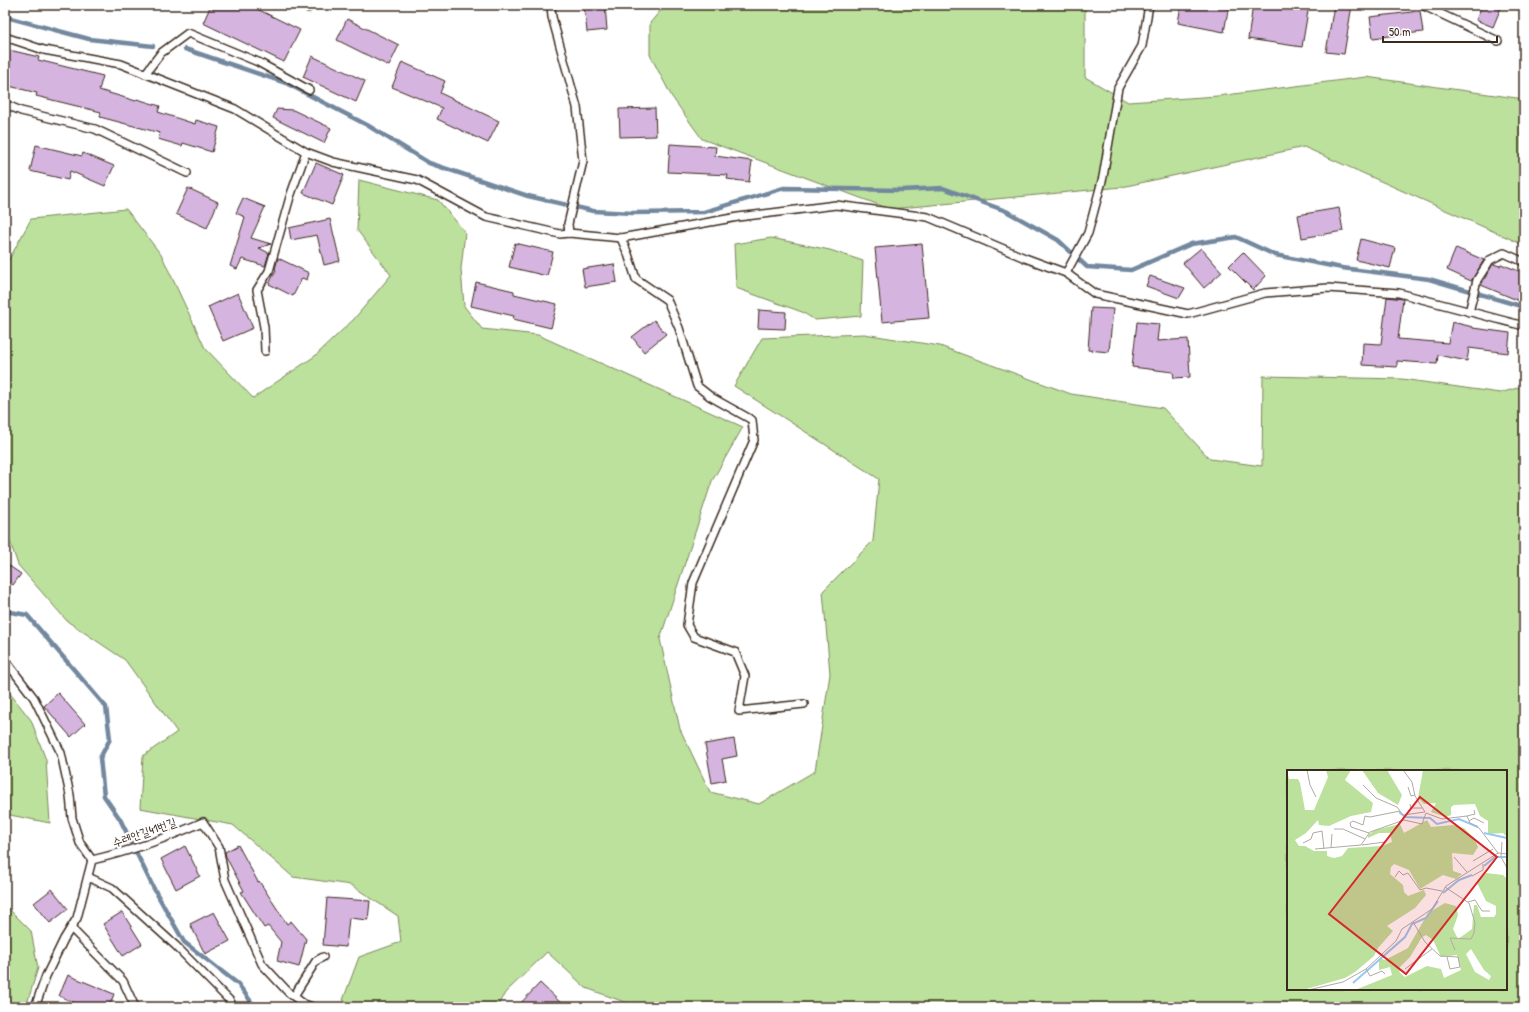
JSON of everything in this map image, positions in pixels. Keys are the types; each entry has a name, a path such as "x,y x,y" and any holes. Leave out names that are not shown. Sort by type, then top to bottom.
{"lane":[{"path":"551,5 552,17 577,107 583,161 568,224 569,233"},
{"path":"1066,273 1088,233 1102,177 1118,88 1142,46 1149,5"},
{"path":"1422,5 1498,41"},
{"path":"145,74 161,53 188,33 258,62 309,90"},
{"path":"5,37 44,50 121,64 235,109 306,152 333,162 417,180 486,216 560,234 569,233 621,238 677,227 836,205 928,217 1025,258 1066,273 1095,294 1188,314 1265,293 1328,288 1399,293 1524,326"},
{"path":"5,104 21,111 95,129 186,173"},
{"path":"265,351 264,327 257,290 269,271 290,197 306,152"},
{"path":"621,238 636,279 667,300 679,328 697,386 711,398 752,420 754,440 693,583 687,626 694,637 735,652 745,676 739,711 804,704"},
{"path":"1469,312 1477,282 1490,260 1504,253 1524,262"},
{"path":"5,660 34,698 61,752 70,795 72,818 80,843 92,860 77,918 64,939 46,976 35,1007"},
{"name":"수레안길41번길","path":"92,860 140,847 172,836 203,822 219,847 226,880 262,964 294,996 304,1004 312,1007"},
{"path":"88,877 112,888 176,946 230,1001 233,1007"},
{"path":"71,928 123,980 135,1007"},
{"path":"294,996 316,961 323,957"}],"green space":[{"path":"286,5 320,5 309,13"},
{"path":"665,5 1085,5 1085,77 1128,102 1218,96 1366,77 1524,99 1524,245 1304,147 1122,187 890,209 702,139 672,97 650,55 650,23"},
{"path":"359,180 438,200 465,232 461,269 464,306 482,329 538,335 743,427 712,481 660,639 680,729 710,792 759,804 815,771 830,674 823,591 873,541 879,479 734,386 762,338 864,334 940,346 1071,394 1163,408 1210,459 1262,466 1263,376 1402,379 1500,393 1524,386 1524,1007 638,1007 586,988 547,952 505,993 497,1007 360,1007 343,1000 359,957 401,942 398,916 351,885 293,877 233,825 140,808 143,756 177,732 125,660 67,621 18,565 5,527 5,267 31,219 126,209 162,256 205,348 253,398 315,356 354,319 391,275 357,230"},
{"path":"771,238 830,250 863,261 861,316 815,320 802,312 736,288 734,244"},
{"path":"5,687 31,720 46,760 50,823 5,814"},
{"path":"5,905 31,931 38,968 26,1007 5,1007"}],"building":[{"path":"211,5 249,5 300,30 284,62 203,23"},
{"path":"584,5 605,5 607,30 587,32"},
{"path":"1181,5 1229,5 1224,32 1178,23"},
{"path":"1253,5 1309,5 1302,47 1248,39"},
{"path":"1334,5 1352,5 1344,54 1326,52"},
{"path":"1482,5 1502,5 1493,27 1476,20"},
{"path":"1420,11 1423,32 1373,38 1370,17"},
{"path":"347,19 399,45 389,66 337,40"},
{"path":"5,49 39,57 38,60 103,76 99,90 136,101 137,99 160,106 158,112 195,124 196,120 219,127 212,152 183,143 182,146 158,139 160,133 100,117 101,112 36,96 37,93 5,85"},
{"path":"312,56 365,81 356,102 303,77"},
{"path":"402,62 445,81 440,93 499,121 488,143 437,119 442,108 392,87"},
{"path":"655,108 656,136 620,137 619,109"},
{"path":"277,109 293,110 331,128 324,143 273,118"},
{"path":"670,144 716,147 715,156 752,161 749,182 727,179 728,175 668,172"},
{"path":"36,145 82,156 83,153 114,166 105,186 70,171 68,180 30,171"},
{"path":"316,163 344,175 332,205 303,193"},
{"path":"188,188 218,202 207,228 176,214"},
{"path":"243,198 265,207 251,238 271,244 259,248 269,253 265,266 242,259 237,269 230,266 245,217 236,213"},
{"path":"1339,208 1343,231 1302,238 1298,215"},
{"path":"330,219 340,261 324,265 317,235 291,240 289,228"},
{"path":"1361,239 1395,248 1390,268 1356,260"},
{"path":"515,243 553,252 547,276 509,267"},
{"path":"922,244 929,318 882,322 875,248"},
{"path":"1201,248 1222,272 1204,288 1183,263"},
{"path":"1456,248 1484,260 1471,281 1447,270"},
{"path":"1243,252 1266,276 1253,290 1229,266"},
{"path":"278,258 309,273 307,280 302,278 293,296 269,284 276,270"},
{"path":"614,264 617,282 585,287 582,269"},
{"path":"1493,264 1500,266 1501,264 1524,273 1524,303 1481,285"},
{"path":"1150,276 1185,288 1179,298 1146,286"},
{"path":"476,282 514,291 514,294 557,304 551,328 513,319 514,316 471,306"},
{"path":"238,293 253,328 223,341 208,307"},
{"path":"1387,297 1403,299 1398,339 1448,343 1452,322 1473,328 1510,333 1508,353 1469,348 1467,361 1438,355 1437,364 1397,361 1397,367 1362,365 1363,343 1381,344"},
{"path":"1091,308 1113,309 1109,352 1088,350"},
{"path":"759,310 786,312 785,329 758,328"},
{"path":"654,320 666,334 644,352 632,337"},
{"path":"1137,322 1159,324 1157,341 1188,339 1190,377 1174,378 1173,372 1132,367"},
{"path":"5,563 21,574 13,585 5,580"},
{"path":"58,693 85,724 71,737 44,706"},
{"path":"734,739 737,756 722,759 726,780 712,783 705,744"},
{"path":"238,845 258,882 259,881 287,924 291,921 306,939 299,967 277,961 281,942 268,926 264,928 241,892 244,891 226,857 225,852"},
{"path":"185,846 200,876 176,889 161,859"},
{"path":"52,889 68,909 50,923 34,903"},
{"path":"327,898 370,901 368,920 349,918 346,947 323,945"},
{"path":"122,912 142,944 123,956 103,924"},
{"path":"214,912 230,941 205,954 190,924"},
{"path":"68,975 114,994 109,1007 84,1007 59,996"},
{"path":"540,983 565,1007 517,1007"}],"waterway":[{"path":"5,13 10,18 89,39 153,46"},
{"path":"185,49 286,83 367,125 429,163 528,196 593,211 632,213 704,212 784,188 902,190 943,188 1006,211 1058,240 1087,267 1131,270 1191,244 1236,237 1275,255 1342,268 1429,279 1524,307"},
{"path":"5,611 27,615 106,707 110,739 100,758 104,796 120,819 153,887 184,942 238,984 255,1007"}]}
